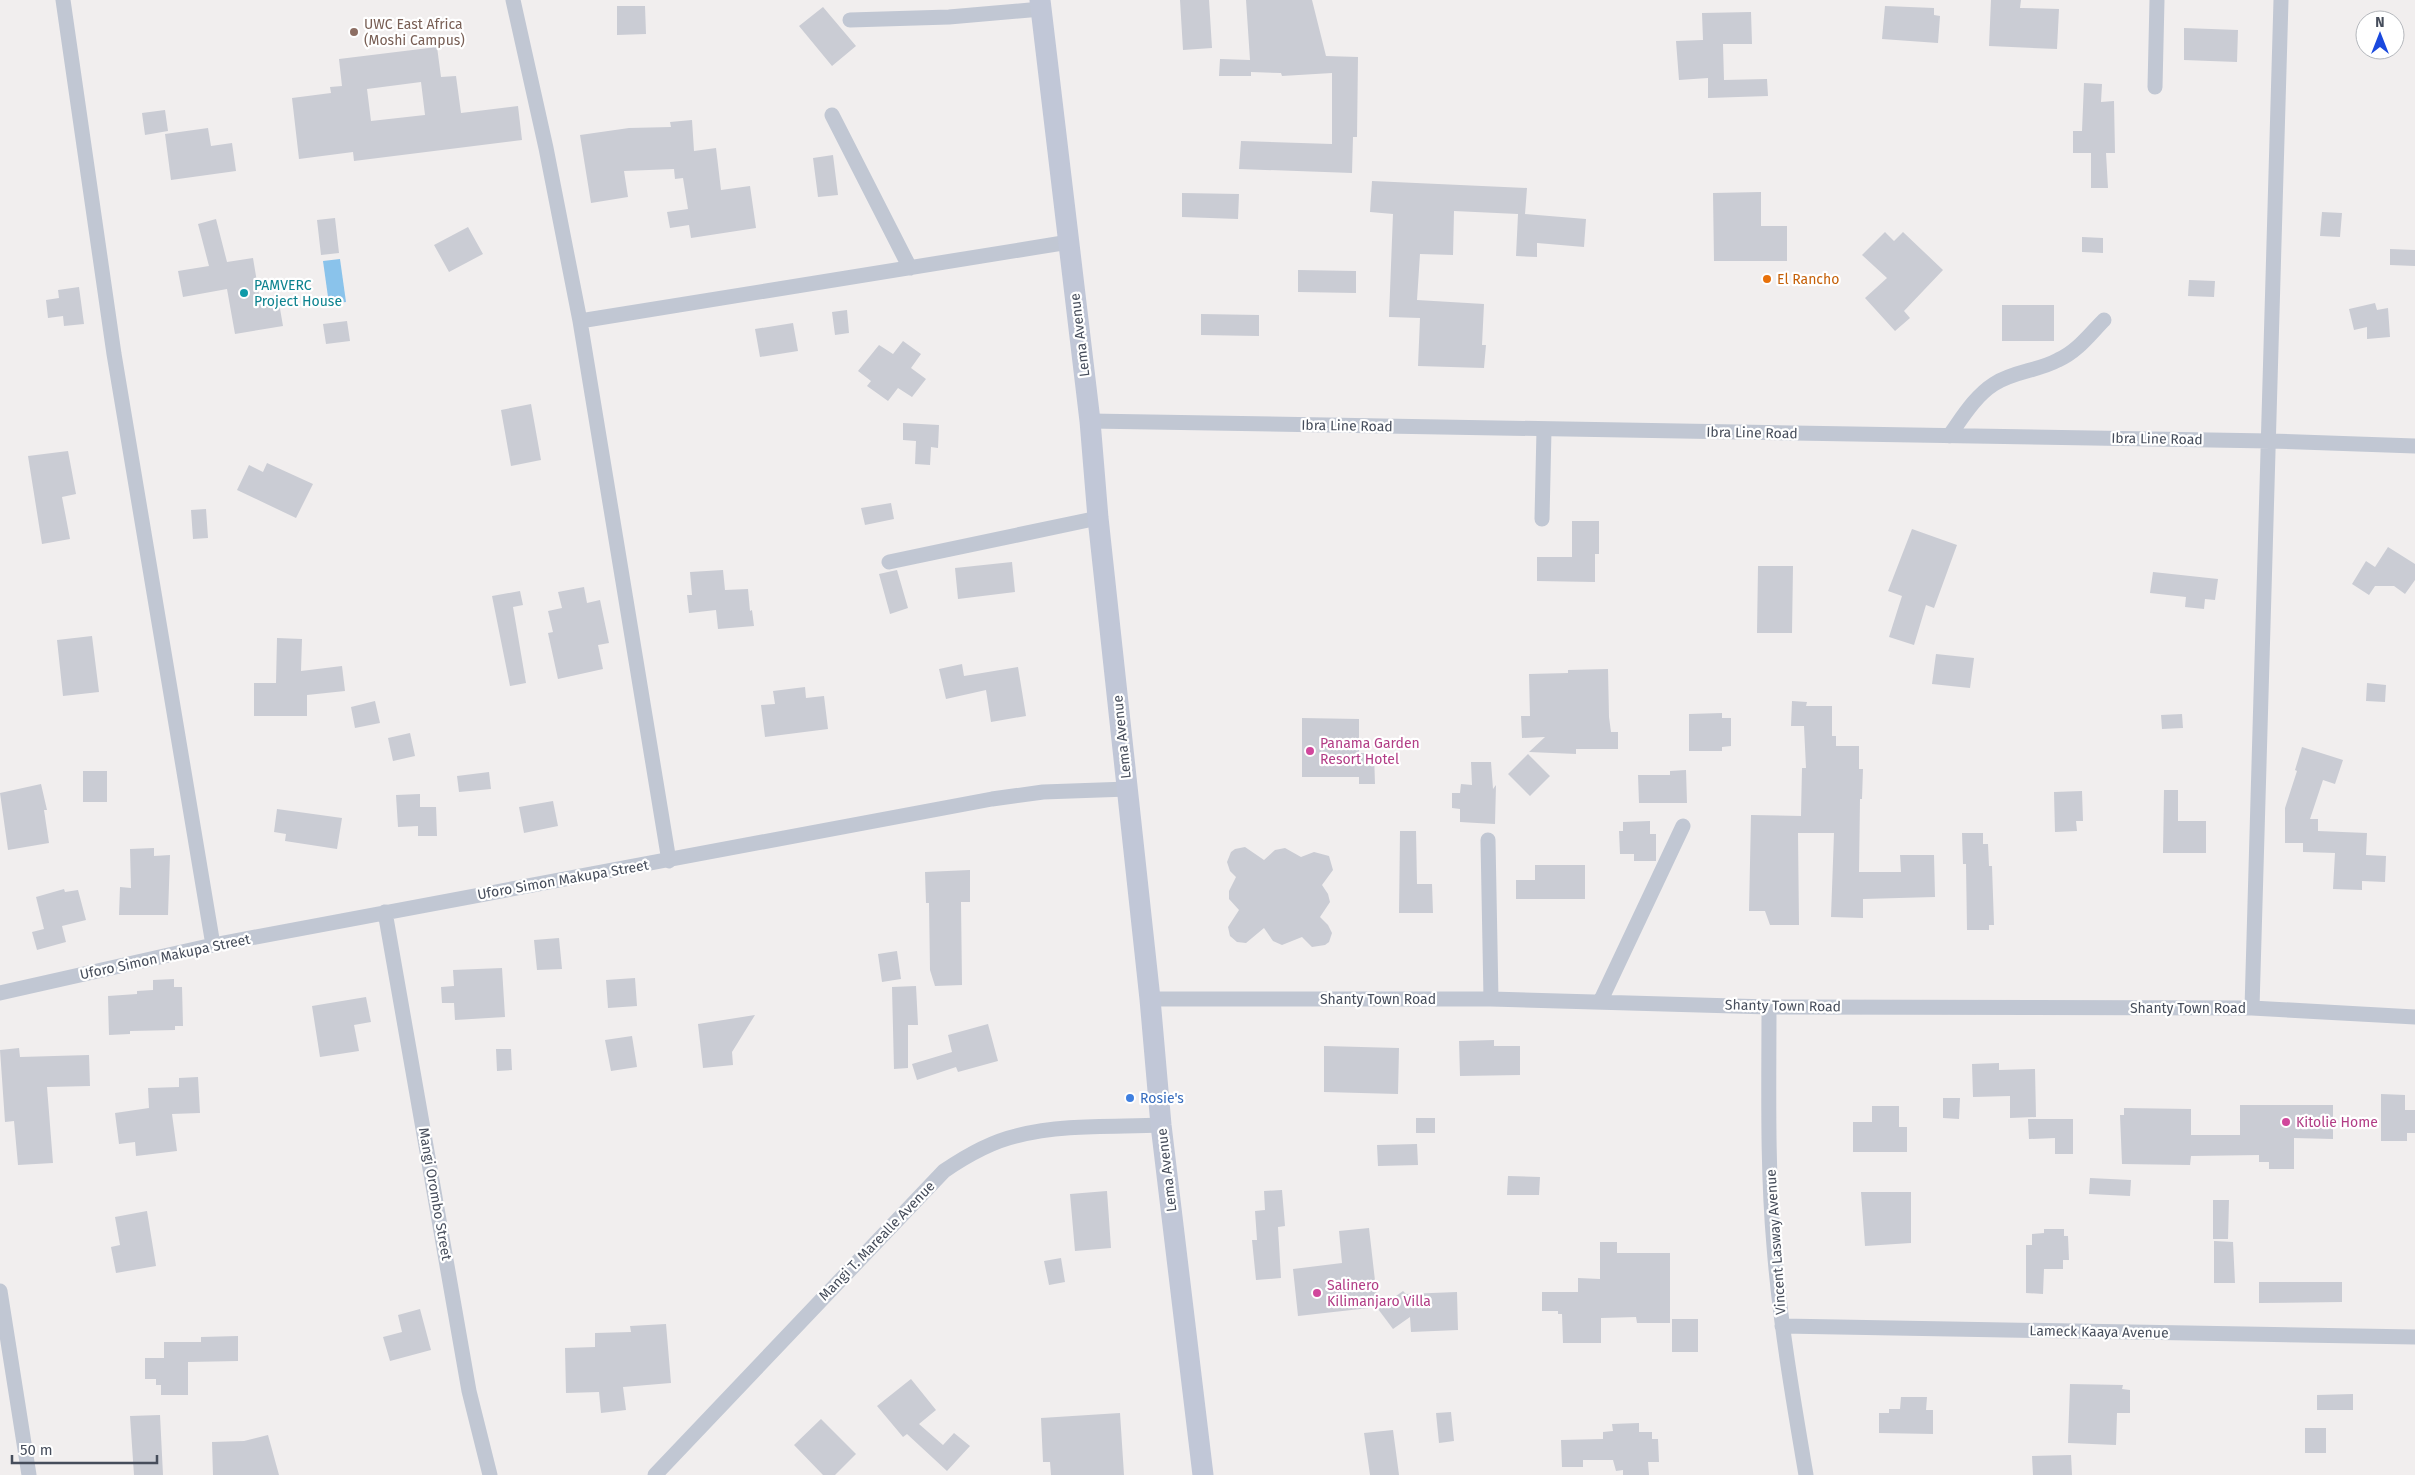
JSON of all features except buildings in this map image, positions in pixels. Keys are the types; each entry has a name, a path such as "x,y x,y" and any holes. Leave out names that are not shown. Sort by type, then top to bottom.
{"main road":[{"name":"Lema Avenue","path":"1040,5 1090,421 1098,518 1150,999 1161,1125 1204,1475"}],"street":[{"path":"63,0 114,354 213,946"},
{"path":"513,0 546,148 580,321 669,860"},
{"path":"2155,87 2157,0"},
{"path":"2252,1008 2270,441 2280,0"},
{"path":"850,20 949,17 1040,5"},
{"path":"832,115 910,268"},
{"path":"580,321 1069,242"},
{"path":"1949,436 1977,399 1994,384 2009,376 2064,357 2082,343 2104,320"},
{"name":"Ibra Line Road","path":"1090,421 2270,441 2415,446"},
{"path":"1542,519 1544,430"},
{"path":"889,562 1098,518"},
{"name":"Uforo Simon Makupa Street","path":"0,993 213,946 385,912 992,799 1044,792 1128,789"},
{"path":"1600,1002 1684,826"},
{"path":"1488,840 1491,999"},
{"name":"Mangi Orombo Street","path":"385,912 469,1391 490,1475"},
{"name":"Shanty Town Road","path":"1150,999 1491,999 1769,1007 2252,1008 2415,1017"},
{"name":"Vincent Lasway Avenue","path":"1769,1007 1770,1166 1774,1245 1782,1326 1806,1475"},
{"name":"Mangi T. Marealle Avenue","path":"655,1475 944,1171 973,1153 1016,1136 1051,1130 1161,1125"},
{"path":"0,1291 29,1475"},
{"name":"Lameck Kaaya Avenue","path":"1782,1326 2415,1337"}],"water":[{"path":"340,259 346,302 329,304 323,261"}],"place":[{"name":"UWC East Africa (Moshi Campus)","path":"354,32"},
{"name":"El Rancho","path":"1767,279"},
{"name":"PAMVERC Project House","path":"244,293"},
{"name":"Panama Garden Resort Hotel","path":"1310,751"},
{"name":"Rosie's","path":"1130,1098"},
{"name":"Kitolie Home","path":"2286,1122"},
{"name":"Salinero Kilimanjaro Villa","path":"1317,1293"}]}
